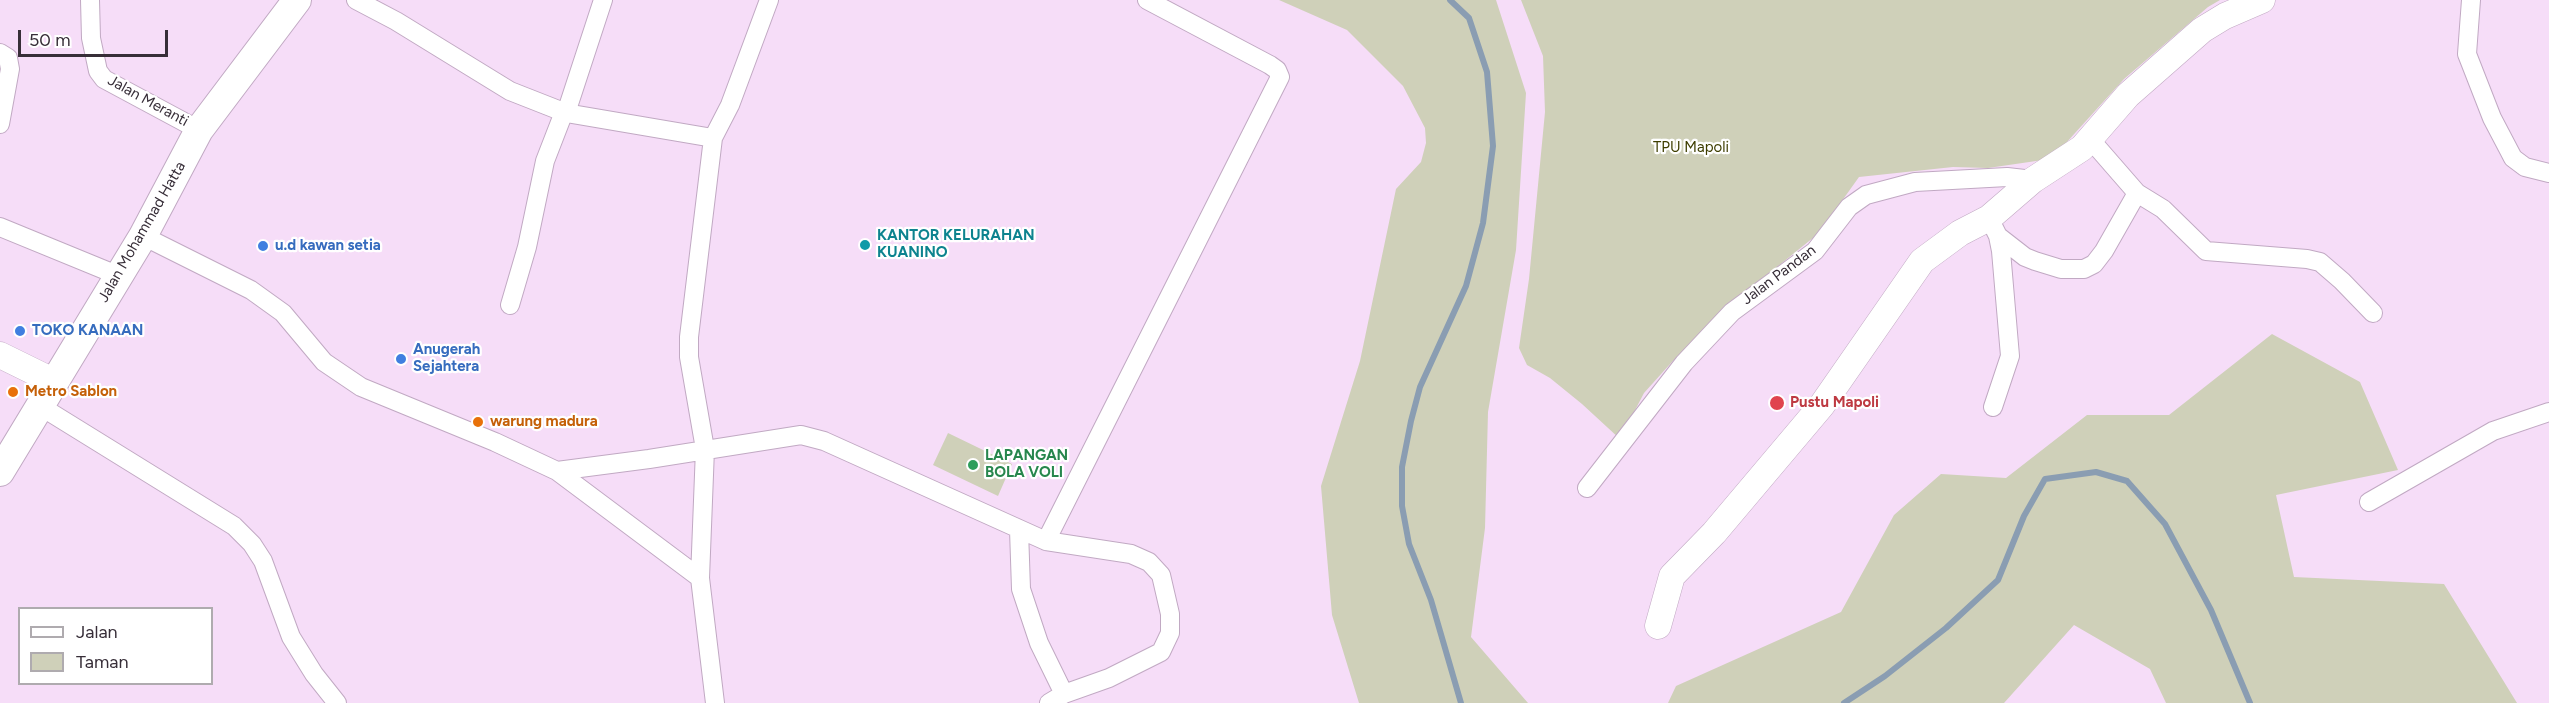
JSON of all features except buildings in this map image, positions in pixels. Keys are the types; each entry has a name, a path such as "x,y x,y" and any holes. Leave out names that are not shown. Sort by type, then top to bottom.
{"main road":[{"name":"Jalan Mohammad Hatta","path":"0,472 117,275 143,236 199,129 297,0"}],"street":[{"name":"Jalan Meranti","path":"90,0 91,38 98,71 104,79 199,129"},
{"path":"356,0 396,21 510,90 565,112 713,138"},
{"path":"510,305 527,246 545,161 565,112 603,0"},
{"path":"715,703 700,578 705,449 689,357 689,337 713,138 730,105 769,0"},
{"path":"1046,541 1280,77 1277,70 1270,65 1147,0"},
{"path":"1658,626 1672,576 1714,532 1822,405 1922,261 1960,233 1993,227 2033,180 2082,148 2128,95 2202,30 2225,16 2262,0"},
{"path":"2471,0 2467,54 2492,118 2513,158 2525,166 2549,173"},
{"path":"0,53 8,58 10,69 0,124"},
{"path":"2090,139 2137,193 2163,209 2206,250 2320,262 2342,281 2373,314"},
{"name":"Jalan Pandan","path":"1587,488 1684,363 1732,312 1815,251 1849,207 1866,195 1915,182 2007,177 2033,180"},
{"path":"1993,227 2003,242 2035,261 2068,270 2084,269 2094,264 2104,251 2137,193"},
{"path":"0,227 117,275"},
{"path":"1993,227 2010,356 1993,407"},
{"path":"143,236 260,296 283,313 324,362 361,387 495,442 557,471 700,578"},
{"path":"0,355 55,382"},
{"path":"40,406 134,467 234,526 252,544 263,561 291,637 314,674 338,703"},
{"path":"2369,502 2493,431 2549,412"},
{"path":"557,471 801,435 824,441 1046,541 1131,554 1149,562 1161,575 1170,614 1170,633 1161,652 1109,678 1056,698 1021,590 1019,530"}],"green space":[{"path":"1279,0 1496,0 1526,93 1516,250 1488,412 1485,528 1471,637 1528,703 1359,703 1332,615 1321,486 1360,361 1396,189 1421,162 1426,143 1425,128 1403,86 1347,30"},
{"name":"TPU Mapoli","path":"1521,0 2220,0 2208,7 2124,79 2066,143 2043,160 1988,168 1953,167 1859,177 1819,233 1724,310 1671,363 1644,393 1620,439 1550,378 1527,365 1519,348 1529,279 1545,112 1543,56"},
{"path":"2272,334 2360,382 2398,470 2276,495 2294,577 2444,584 2517,703 2166,703 2150,669 2074,625 2004,703 1668,703 1676,686 1841,612 1894,515 1941,474 2006,478 2087,415 2169,415"},
{"name":"LAPANGAN BOLA VOLI","path":"948,433 1012,464 998,496 933,465"}],"waterway":[{"path":"1450,0 1469,18 1487,72 1493,146 1483,223 1466,286 1420,387 1411,421 1402,467 1402,506 1409,544 1431,600 1461,703"},
{"path":"1844,703 1885,676 1946,628 1998,580 2024,516 2045,479 2096,472 2127,481 2165,524 2211,610 2250,703"}],"place":[{"name":"KANTOR KELURAHAN KUANINO","path":"865,245"},
{"name":"u.d kawan setia","path":"263,246"},
{"name":"TOKO KANAAN","path":"20,331"},
{"name":"Anugerah Sejahtera","path":"401,359"},
{"name":"Metro Sablon","path":"13,392"},
{"name":"Pustu Mapoli","path":"1777,403"},
{"name":"warung madura","path":"478,422"},
{"name":"LAPANGAN BOLA VOLI","path":"973,465"}]}
